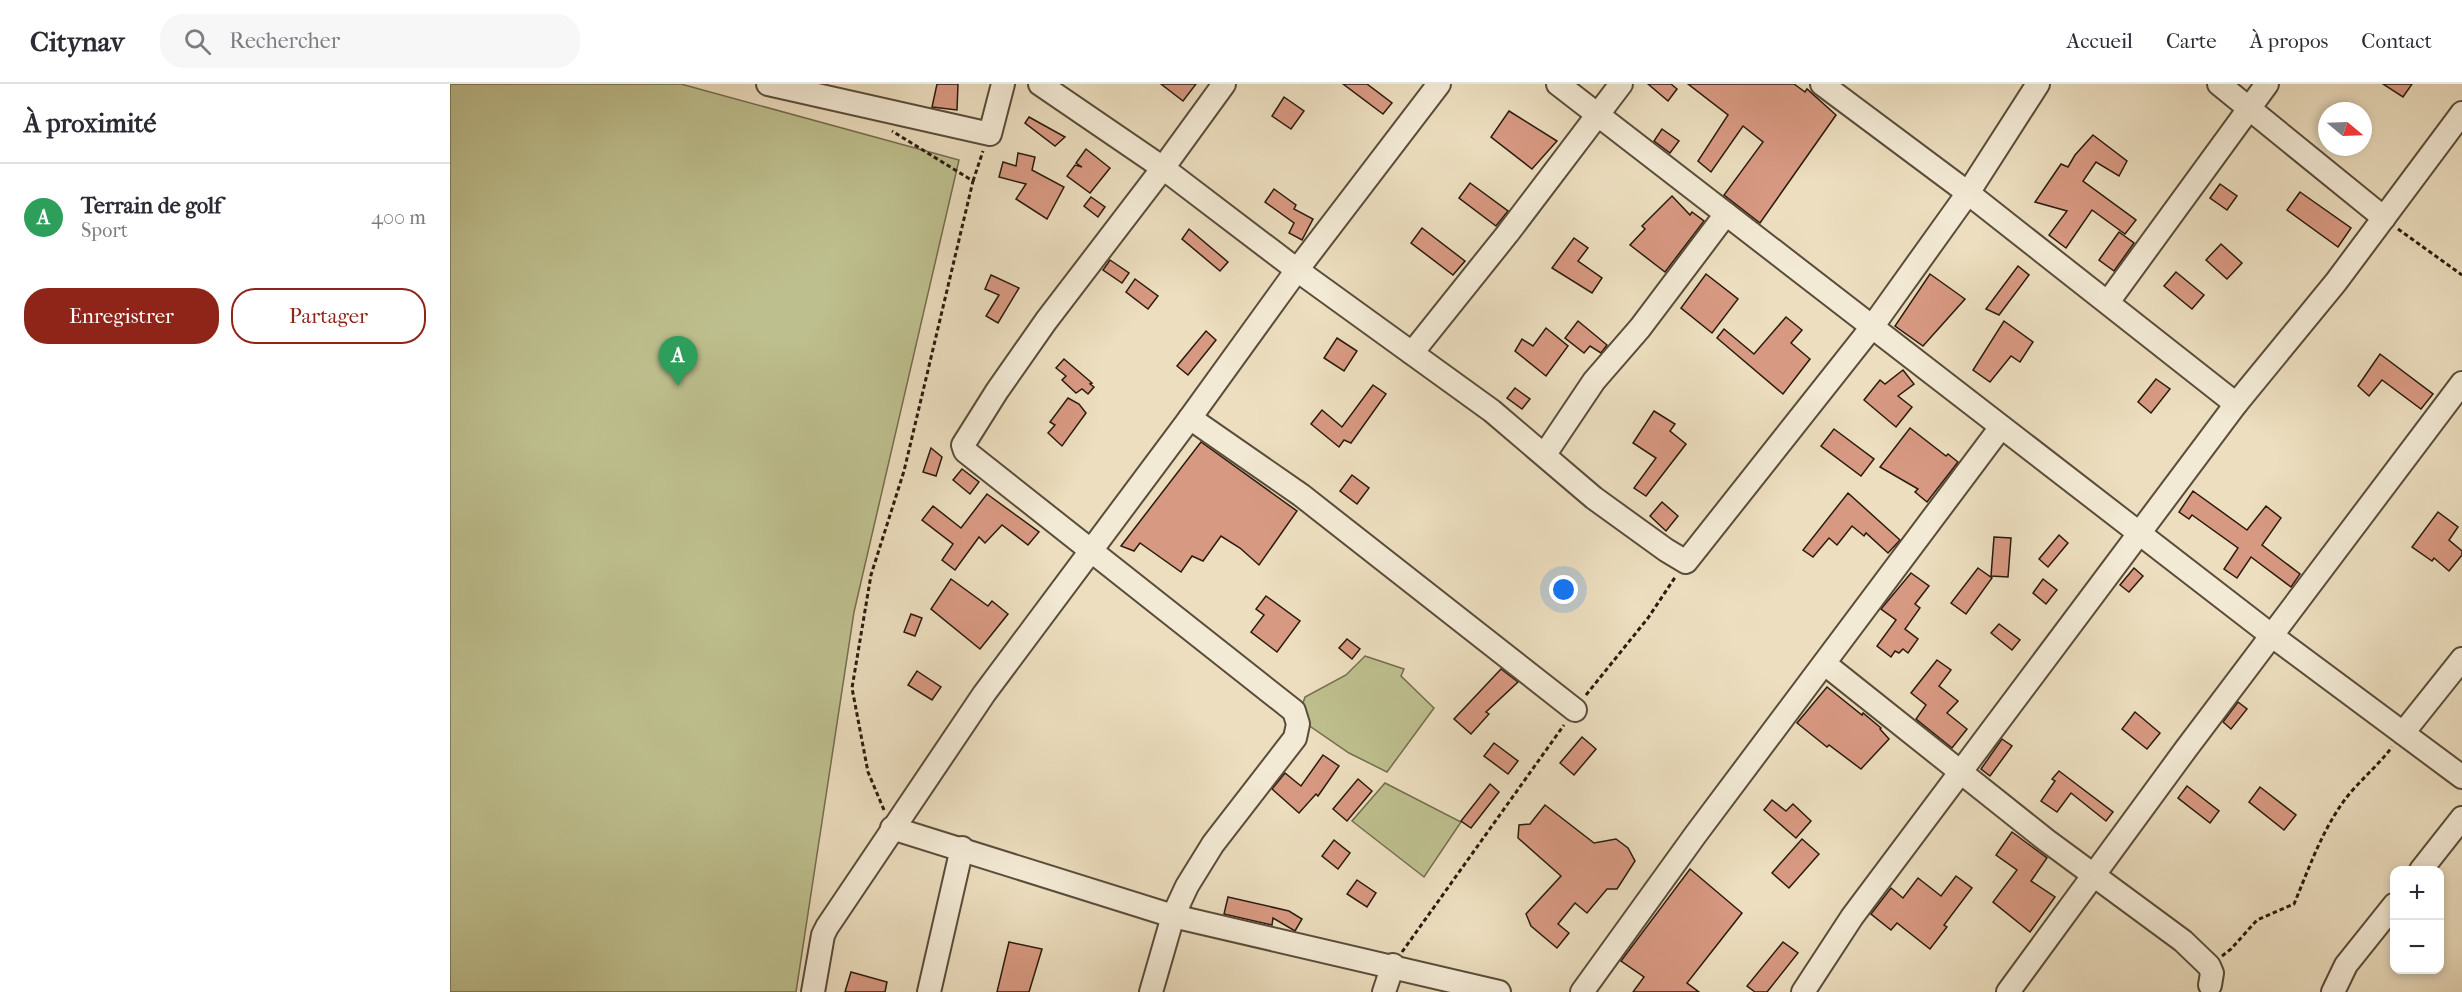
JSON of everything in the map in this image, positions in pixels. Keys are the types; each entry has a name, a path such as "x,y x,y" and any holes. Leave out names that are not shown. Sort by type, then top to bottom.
{"street":[{"path":"768,84 807,88 990,134 1003,84"},
{"path":"1041,84 1163,168 1297,270 1492,411 1594,498 1686,562 1872,327 1968,193 2035,85"},
{"path":"1151,992 1173,916 1198,866 1295,738 1297,717 1294,711 965,451 963,445 1046,321 1224,84"},
{"path":"813,992 823,935 892,828 984,694 1190,418 1297,270 1438,84"},
{"path":"1558,84 2271,635 2462,777"},
{"path":"1412,353 1508,233 1620,84"},
{"path":"1822,84 1968,193 2236,404"},
{"path":"2218,84 2384,218"},
{"path":"2108,302 2267,84"},
{"path":"1803,992 1852,916 2236,404 2336,282 2462,113"},
{"path":"1545,454 1594,381 1640,328 1726,214"},
{"path":"2008,992 2271,635 2462,383"},
{"path":"1190,418 1301,495 1575,710"},
{"path":"1582,992 1696,834 2001,427"},
{"path":"2403,734 2462,659"},
{"path":"1825,664 2094,876 2166,928 2209,975"},
{"path":"2424,866 2462,819"},
{"path":"892,828 962,848 1173,916 1393,965 1499,992"},
{"path":"929,992 962,848"},
{"path":"2333,992 2346,965 2390,910"},
{"path":"1384,992 1393,965"}],"path":[{"path":"886,128 973,181"},
{"path":"892,828 867,772 852,688 871,574 904,471 973,181 990,134"},
{"path":"2384,218 2462,275"},
{"path":"1393,965 1575,710 1648,618 1686,562"},
{"path":"2209,975 2257,920 2294,904 2320,842 2337,812 2351,792 2376,768 2403,734"}],"green space":[{"path":"450,84 681,84 959,160 854,612 796,992 450,992"},
{"path":"1365,656 1404,669 1401,676 1434,708 1387,772 1349,753 1298,718 1305,697 1346,675"},
{"path":"1385,783 1461,822 1424,877 1352,821"}],"building":[{"path":"937,84 958,84 957,110 932,107"},
{"path":"1161,84 1196,84 1183,101"},
{"path":"1343,84 1367,84 1392,103 1383,114"},
{"path":"1648,84 1671,84 1677,89 1668,101"},
{"path":"1688,84 1794,84 1805,92 1807,89 1836,115 1760,223 1724,195 1763,142 1743,126 1711,172 1698,161 1728,115"},
{"path":"2383,84 2412,84 2403,97"},
{"path":"1284,97 1304,111 1291,129 1272,116"},
{"path":"1509,111 1557,141 1532,169 1491,137"},
{"path":"1029,117 1065,137 1055,146 1025,123"},
{"path":"1662,129 1679,141 1670,153 1654,141"},
{"path":"2093,135 2127,161 2119,176 2096,162 2083,181 2136,220 2125,234 2092,210 2066,248 2049,235 2067,211 2035,202 2061,164 2068,167 2075,155"},
{"path":"1086,149 1110,168 1090,193 1067,176 1075,165 1082,167 1076,163"},
{"path":"1018,153 1035,157 1032,170 1064,187 1047,219 1016,199 1026,184 999,177 1003,162 1016,166"},
{"path":"1470,183 1508,211 1496,226 1459,198"},
{"path":"2220,184 2237,196 2227,210 2210,198"},
{"path":"1274,189 1296,205 1294,209 1313,219 1302,240 1289,233 1294,223 1265,202"},
{"path":"2300,192 2351,228 2338,247 2287,210"},
{"path":"1672,196 1690,215 1692,212 1704,221 1665,272 1630,245 1645,229 1642,226"},
{"path":"1091,197 1105,207 1098,217 1084,206"},
{"path":"1422,228 1465,261 1453,275 1411,243"},
{"path":"1189,229 1228,262 1220,271 1182,239"},
{"path":"2119,232 2134,243 2114,271 2099,260"},
{"path":"1574,238 1588,248 1578,261 1602,278 1592,293 1552,268"},
{"path":"2221,244 2242,263 2227,279 2206,260"},
{"path":"1110,260 1129,273 1122,283 1103,270"},
{"path":"2018,266 2029,275 1999,315 1986,309"},
{"path":"2176,272 2204,295 2192,309 2164,286"},
{"path":"1706,274 1738,299 1712,333 1681,308"},
{"path":"1930,274 1965,299 1923,346 1895,326"},
{"path":"991,275 1019,288 998,323 986,316 999,295 985,289"},
{"path":"1135,279 1158,296 1148,309 1126,292"},
{"path":"1786,317 1802,330 1791,343 1810,359 1783,394 1717,338 1724,329 1754,354"},
{"path":"1578,321 1607,345 1601,353 1590,346 1584,353 1565,338"},
{"path":"2004,321 2033,342 2020,362 2011,356 1990,382 1973,370"},
{"path":"1546,328 1568,346 1546,376 1515,351 1522,339 1533,346"},
{"path":"1206,331 1216,340 1188,375 1177,366"},
{"path":"1337,338 1357,351 1344,371 1324,358"},
{"path":"2380,354 2433,394 2421,409 2382,380 2369,396 2358,386"},
{"path":"1064,359 1092,383 1090,384 1094,387 1088,394 1082,389 1076,393 1062,380 1066,376 1056,368"},
{"path":"1903,370 1914,384 1898,396 1912,407 1896,427 1864,400 1880,380 1885,384"},
{"path":"2156,379 2170,389 2151,413 2138,402"},
{"path":"1373,385 1386,394 1351,443 1344,440 1339,447 1311,424 1322,410 1342,427"},
{"path":"1515,388 1530,399 1522,409 1507,398"},
{"path":"1068,398 1079,404 1086,413 1062,446 1048,433 1055,425 1050,422"},
{"path":"1654,411 1675,424 1670,431 1686,444 1646,496 1634,488 1656,458 1633,443"},
{"path":"1910,428 1946,456 1948,454 1958,462 1927,502 1915,492 1918,489 1880,467"},
{"path":"1834,429 1874,459 1861,476 1821,446"},
{"path":"1201,442 1297,511 1259,565 1240,548 1221,536 1203,561 1192,556 1181,572 1140,543 1134,551 1121,546"},
{"path":"931,448 942,457 936,476 923,472"},
{"path":"962,469 979,482 970,494 953,480"},
{"path":"1352,475 1369,488 1357,504 1340,491"},
{"path":"2193,491 2247,530 2266,506 2281,518 2262,545 2300,574 2291,587 2251,557 2237,578 2224,569 2238,548 2192,515 2189,519 2179,512"},
{"path":"1848,493 1900,540 1888,553 1866,533 1864,536 1852,526 1837,545 1829,538 1813,557 1803,550"},
{"path":"987,494 1039,532 1028,545 1002,525 985,543 979,537 955,570 942,560 953,544 922,520 933,506 961,528"},
{"path":"1662,502 1678,516 1666,531 1650,516"},
{"path":"2438,512 2458,527 2449,540 2462,551 2462,555 2449,571 2434,558 2432,561 2412,547"},
{"path":"2059,535 2068,543 2048,567 2039,559"},
{"path":"1994,537 2011,538 2008,577 1991,576"},
{"path":"1978,568 1992,578 1966,614 1951,603"},
{"path":"2134,568 2143,576 2129,592 2120,585"},
{"path":"1911,573 1929,586 1915,604 1920,608 1905,629 1918,639 1908,653 1903,649 1899,653 1895,651 1891,657 1877,646 1896,620 1881,609"},
{"path":"951,579 988,606 992,601 1008,614 980,649 931,609"},
{"path":"2043,579 2057,590 2046,604 2033,593"},
{"path":"1266,596 1300,621 1277,652 1251,632 1264,615 1256,609"},
{"path":"911,614 922,618 915,636 904,632"},
{"path":"1999,624 2020,640 2012,650 1991,633"},
{"path":"1347,639 1360,649 1352,659 1339,648"},
{"path":"1937,660 1951,670 1939,686 1958,701 1947,713 1967,729 1952,748 1916,719 1926,705 1911,693"},
{"path":"1501,669 1518,682 1486,712 1489,714 1471,734 1454,719"},
{"path":"917,671 941,687 932,700 908,685"},
{"path":"1827,687 1881,728 1889,739 1861,769 1829,745 1827,747 1797,723"},
{"path":"2238,702 2247,709 2231,729 2223,722"},
{"path":"2135,712 2160,733 2147,749 2122,729"},
{"path":"1582,737 1596,749 1574,775 1560,763"},
{"path":"2002,739 2012,746 1990,776 1981,769"},
{"path":"1494,743 1518,761 1508,774 1484,756"},
{"path":"1323,755 1339,766 1318,796 1316,794 1299,813 1272,789 1285,773 1301,786"},
{"path":"2059,771 2113,812 2106,821 2071,793 2057,812 2041,801 2055,781 2052,779"},
{"path":"1358,779 1372,791 1347,821 1333,809"},
{"path":"1490,784 1499,792 1471,828 1461,821"},
{"path":"2187,786 2219,811 2210,823 2178,798"},
{"path":"2260,787 2296,815 2284,830 2249,802"},
{"path":"1772,800 1786,811 1793,804 1811,821 1796,838 1764,810"},
{"path":"1545,805 1594,843 1616,839 1628,848 1635,861 1617,889 1607,889 1587,913 1575,903 1558,924 1569,933 1557,948 1531,926 1526,914 1561,876 1518,838 1519,825 1530,824"},
{"path":"2012,832 2047,858 2031,881 2055,897 2030,932 1993,902 2017,870 1996,855"},
{"path":"1802,839 1819,854 1789,888 1772,873"},
{"path":"1334,840 1350,853 1338,869 1322,856"},
{"path":"1690,869 1742,913 1687,983 1699,992 1633,992 1644,977 1621,961"},
{"path":"1956,876 1972,888 1944,925 1947,927 1930,949 1897,923 1891,930 1871,914 1891,888 1903,898 1918,878 1941,896"},
{"path":"1357,880 1376,893 1367,907 1347,894"},
{"path":"1228,897 1289,911 1302,919 1295,931 1273,918 1272,925 1224,914"},
{"path":"1009,942 1042,949 1029,992 997,992"},
{"path":"1783,942 1798,953 1767,992 1755,992 1747,986"},
{"path":"851,972 887,982 885,992 845,992"}],"place":[{"name":"Terrain de golf","path":"678,386"}]}
